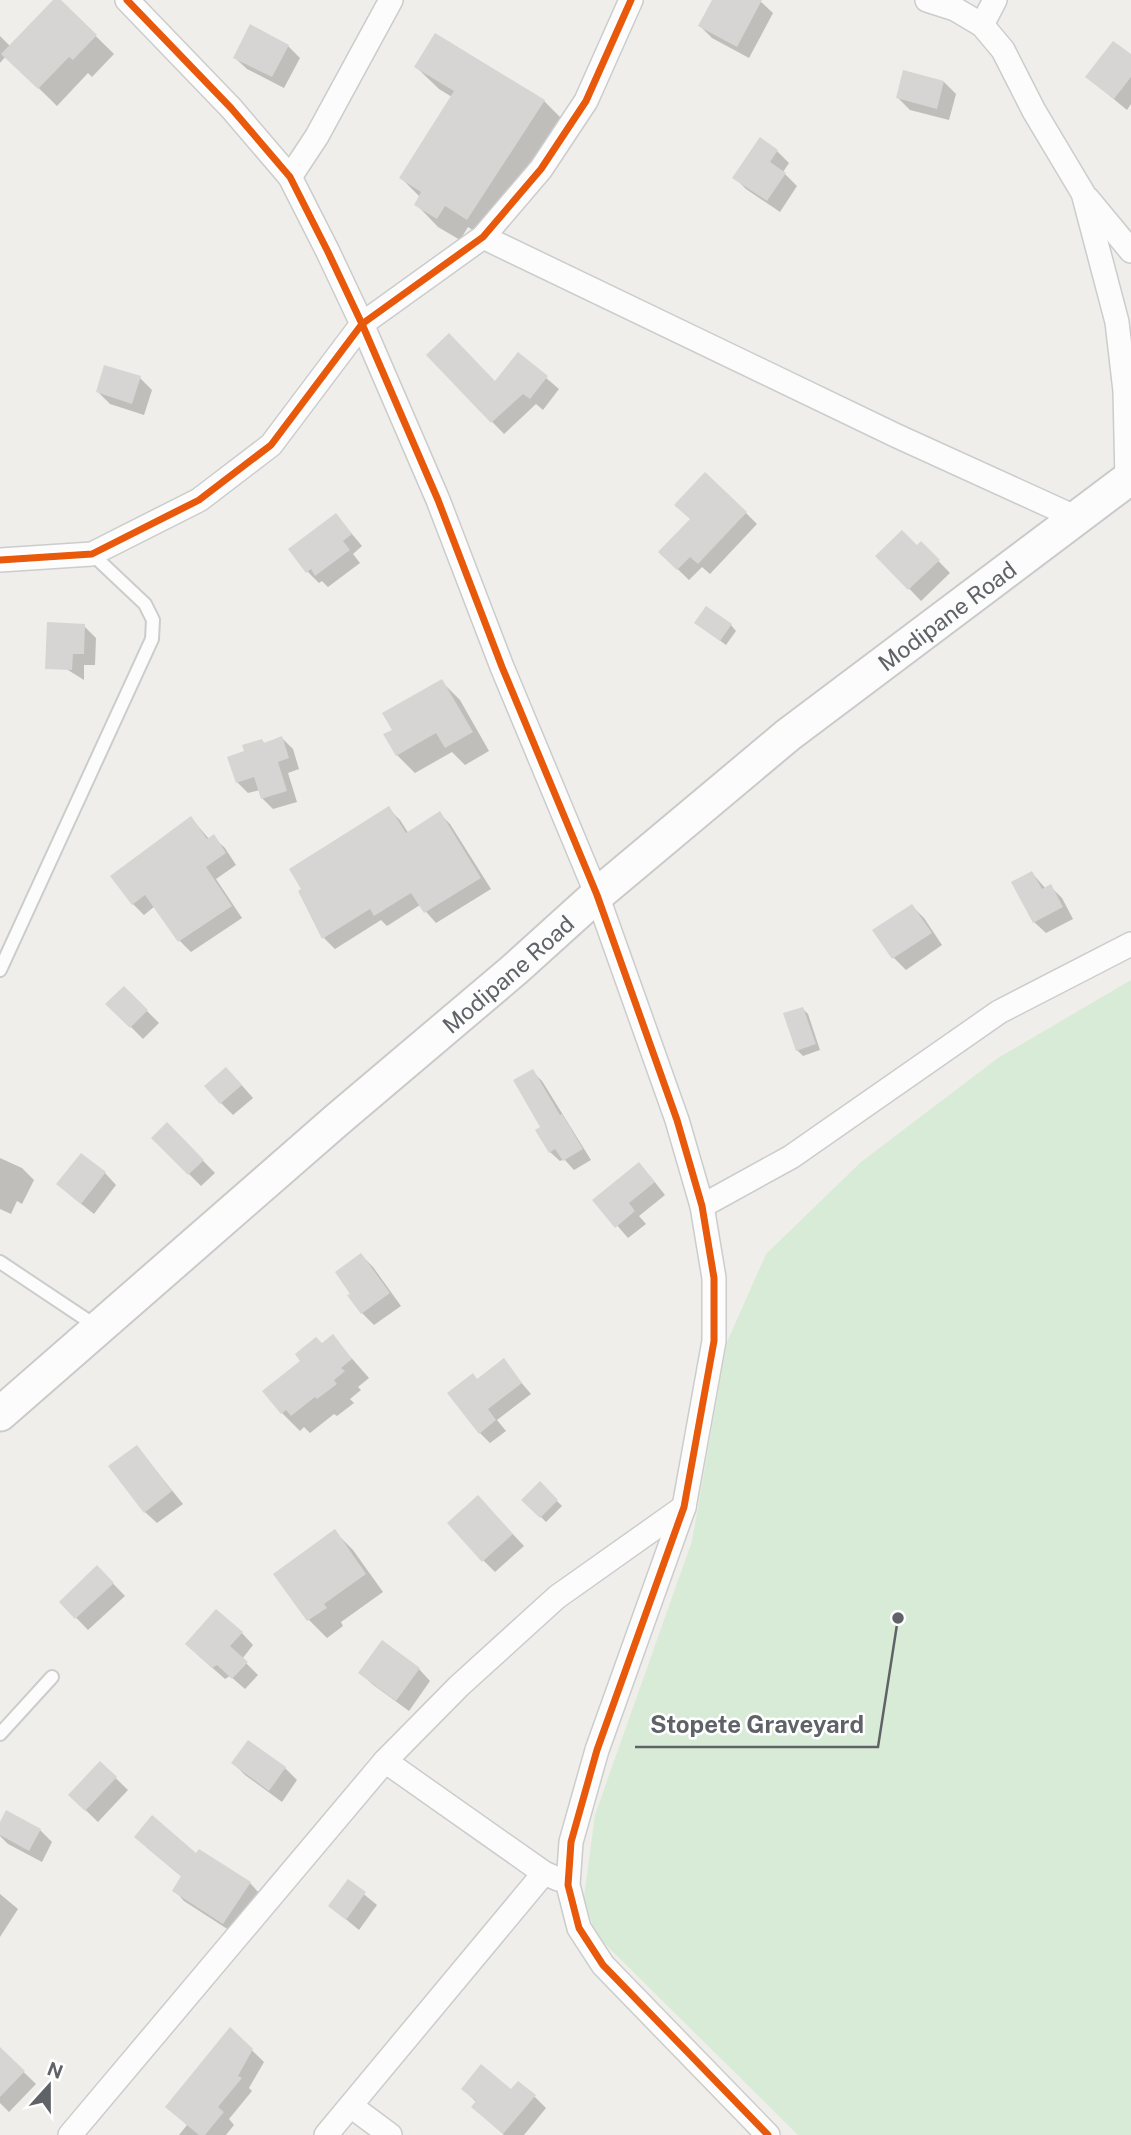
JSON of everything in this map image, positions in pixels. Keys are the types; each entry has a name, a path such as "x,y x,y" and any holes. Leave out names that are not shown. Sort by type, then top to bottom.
{"main road":[{"name":"Modipane Road","path":"0,1414 514,971 597,895 788,735 1129,479"}],"street":[{"path":"127,0 231,108 290,177 362,324 438,500 502,667 597,895 677,1120 702,1206 714,1278 714,1341 684,1507 597,1750 571,1842 568,1885 579,1928 603,1965 768,2135"},
{"path":"290,177 317,136 391,0"},
{"path":"0,560 92,554 199,500 271,445 362,324 482,237 541,169 586,101 631,0"},
{"path":"927,0 955,9 982,25 1003,50 1034,111 1083,193 1131,251"},
{"path":"982,25 995,0"},
{"path":"1083,193 1117,322 1125,391 1129,479"},
{"path":"482,237 897,436 1077,518"},
{"path":"702,1206 792,1157 999,1012 1131,944"},
{"path":"70,2135 385,1761 459,1686 558,1597 684,1507"},
{"path":"385,1761 544,1872 568,1885"},
{"path":"326,2135 544,1872"},
{"path":"351,2106 390,2135"}],"lane":[{"path":"0,970 152,639 153,620 145,604 92,554"},
{"path":"0,1262 99,1328"},
{"path":"0,1734 52,1677"}],"green space":[{"path":"1131,980 1131,2135 798,2135 595,1934 584,1897 595,1815 692,1541 727,1342 766,1254 861,1162 998,1058"}],"building":[{"path":"53,0 61,0 97,35 73,60 69,57 38,89 1,54"},
{"path":"712,0 762,0 737,47 698,26"},
{"path":"250,24 289,45 272,77 233,58"},
{"path":"435,33 545,100 467,220 445,206 437,219 414,205 421,192 399,178 454,91 414,67"},
{"path":"1113,41 1131,54 1131,77 1114,99 1085,77"},
{"path":"903,70 944,81 937,109 896,98"},
{"path":"760,137 778,150 770,162 786,173 767,201 732,178"},
{"path":"449,333 495,381 518,352 548,376 530,399 523,394 491,423 426,355"},
{"path":"104,365 141,376 132,404 96,392"},
{"path":"705,472 747,512 698,564 690,557 677,570 658,552 690,519 674,505"},
{"path":"336,513 352,534 343,541 350,550 315,576 311,569 306,573 288,549"},
{"path":"902,530 917,545 921,541 940,560 908,590 875,556"},
{"path":"706,606 732,624 720,641 694,623"},
{"path":"47,622 85,624 84,654 73,654 72,670 45,669"},
{"path":"442,679 473,732 445,748 436,733 396,756 383,734 392,730 382,713"},
{"path":"282,736 289,758 278,762 287,791 261,799 254,777 236,783 227,757 244,751 242,745 262,739 264,743"},
{"path":"389,806 406,833 440,811 481,878 424,913 411,893 374,916 370,909 322,939 298,891 301,889 289,869"},
{"path":"191,816 207,839 214,834 226,853 206,867 232,906 178,942 145,895 132,905 110,876"},
{"path":"1032,871 1042,889 1051,884 1063,907 1033,923 1011,882"},
{"path":"912,904 932,933 892,959 872,930"},
{"path":"124,986 148,1010 130,1028 105,1004"},
{"path":"803,1007 816,1044 796,1051 783,1013"},
{"path":"226,1067 242,1085 220,1104 204,1086"},
{"path":"533,1069 583,1149 563,1161 555,1149 549,1153 535,1130 540,1127 513,1080"},
{"path":"167,1122 204,1160 188,1175 151,1138"},
{"path":"81,1153 106,1172 81,1204 56,1184"},
{"path":"639,1162 655,1182 629,1203 635,1211 615,1228 592,1200"},
{"path":"361,1253 390,1293 361,1314 335,1272"},
{"path":"333,1334 352,1359 341,1368 345,1371 334,1380 337,1384 291,1416 286,1410 281,1414 262,1391 300,1361 295,1354 316,1337 322,1343"},
{"path":"504,1358 522,1383 488,1409 496,1420 479,1434 447,1393 473,1373 477,1379"},
{"path":"137,1445 172,1491 144,1513 108,1466"},
{"path":"540,1481 558,1500 540,1518 521,1500"},
{"path":"478,1495 513,1534 482,1562 447,1523"},
{"path":"335,1529 366,1574 324,1604 327,1608 307,1621 273,1574"},
{"path":"97,1565 114,1583 75,1619 59,1602"},
{"path":"216,1609 243,1632 230,1646 248,1662 232,1679 217,1665 212,1668 185,1644"},
{"path":"382,1640 420,1668 396,1701 358,1673"},
{"path":"248,1740 286,1767 269,1791 231,1763"},
{"path":"100,1761 117,1777 85,1811 68,1795"},
{"path":"6,1810 41,1829 29,1851 0,1835 0,1822"},
{"path":"152,1815 196,1853 199,1849 251,1882 223,1924 172,1891 181,1876 134,1837"},
{"path":"348,1879 366,1892 346,1920 328,1906"},
{"path":"230,2027 253,2049 238,2076 242,2078 218,2107 224,2112 205,2135 199,2135 165,2107"},
{"path":"0,2047 25,2071 0,2097"},
{"path":"481,2064 511,2089 518,2081 536,2095 503,2134 471,2107 476,2101 461,2089"}],"cycle path":[{"path":"127,0 231,108 290,177 328,252 438,500 502,667 597,895 677,1120 702,1206 714,1278 714,1341 684,1507 597,1750 571,1842 568,1885 579,1928 603,1965 768,2135"},
{"path":"0,560 92,554 199,500 271,445 362,324 483,237 541,169 586,101 631,0"}],"place":[{"name":"Stopete Graveyard","path":"898,1618"}]}
